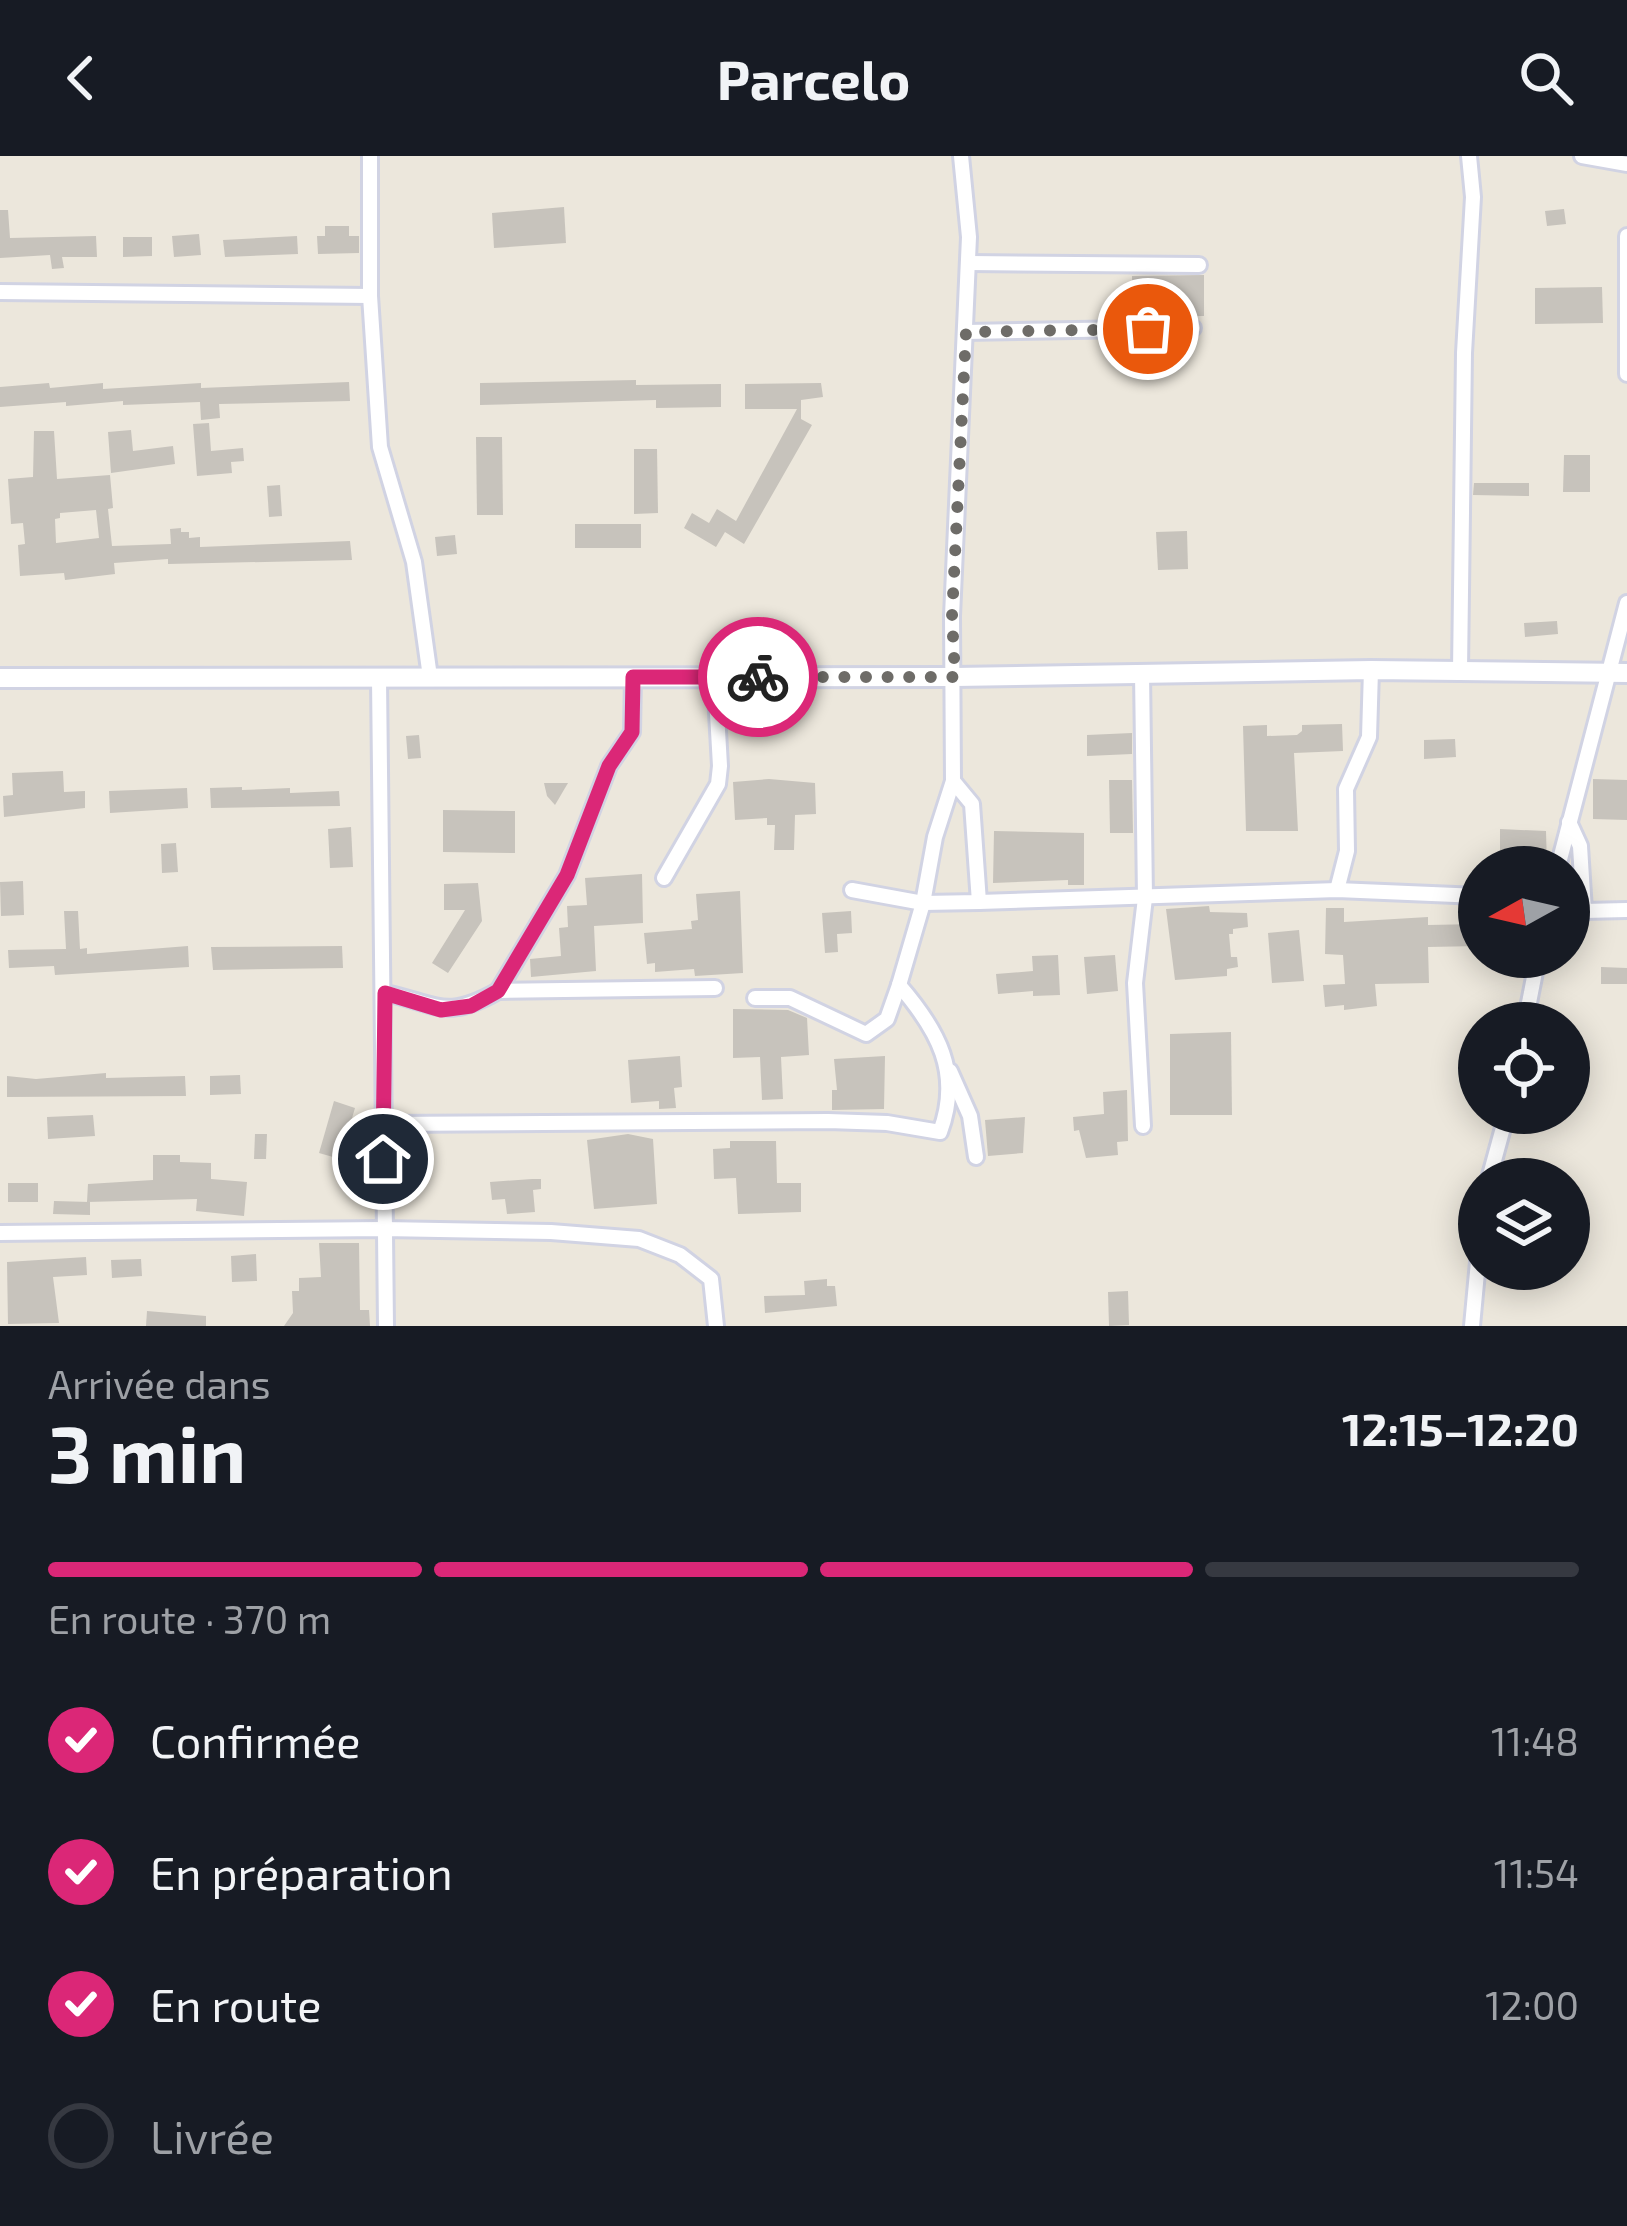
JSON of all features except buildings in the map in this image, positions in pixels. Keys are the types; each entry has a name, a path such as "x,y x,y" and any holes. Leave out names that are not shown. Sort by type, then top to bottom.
{"street":[{"path":"370,156 370,296 380,447 414,562 430,677"},
{"path":"755,998 790,998 866,1034 887,1019 923,903 935,836 953,781 952,616 969,262 961,156"},
{"path":"1460,671 1464,353 1473,197 1469,156"},
{"path":"1582,156 1627,164"},
{"path":"1627,236 1627,374"},
{"path":"969,262 1199,265"},
{"path":"0,292 370,296"},
{"path":"966,332 1193,328"},
{"path":"1563,846 1620,672 1627,604"},
{"path":"1337,890 1347,851 1346,789 1369,737 1371,670"},
{"path":"0,678 1620,672"},
{"path":"1142,673 1145,898 1135,983 1143,1126"},
{"path":"498,991 567,875 609,766 632,732 633,677"},
{"path":"664,878 718,784 715,677"},
{"path":"379,678 386,1326"},
{"path":"953,781 972,804 979,902"},
{"path":"1569,822 1580,846 1584,911 1627,910"},
{"path":"851,890 923,903 1337,890 1458,895"},
{"path":"899,986 927,1018 944,1055 970,1116 976,1157"},
{"path":"385,993 441,1010 471,1006 498,991 715,988"},
{"path":"383,1124 828,1121 940,1132 950,1105 944,1055"},
{"path":"0,1233 383,1229 639,1239 680,1255 711,1279 716,1326"},
{"path":"1472,1326 1475,1290"}],"way so far":[{"path":"758,677 955,677 952,616 966,332 1148,329"}],"route":[{"path":"383,1159 385,993 441,1010 471,1006 498,991 567,875 609,766 632,732 633,677 758,677"}]}
